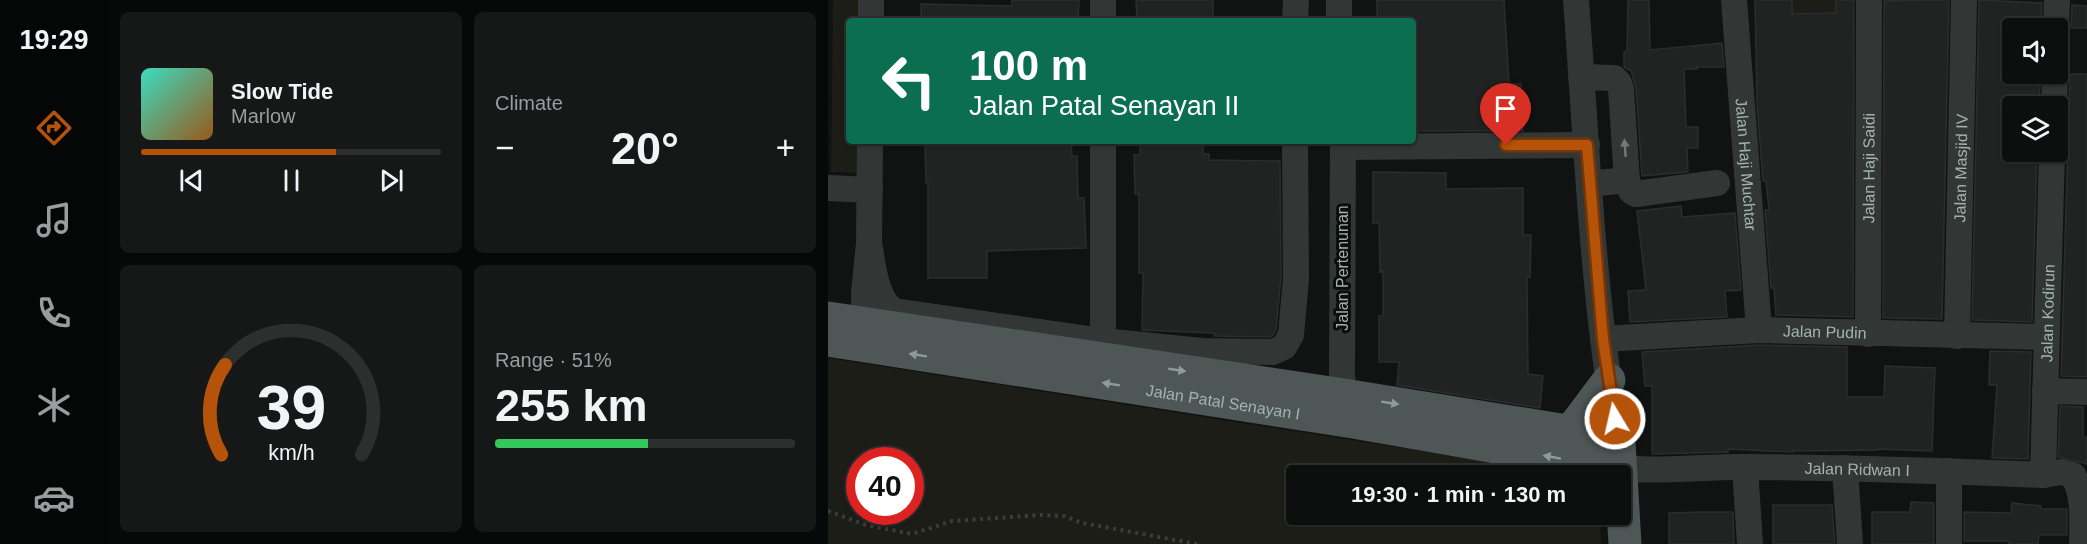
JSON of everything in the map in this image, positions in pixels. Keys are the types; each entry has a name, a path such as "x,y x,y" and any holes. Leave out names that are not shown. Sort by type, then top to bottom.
{"main road":[{"name":"Jalan Patal Senayan I","path":"828,318 865,335 1353,422 1614,452"},
{"name":"Jalan Patal Senayan I","path":"828,340 865,335 1344,395 1567,431 1614,452"},
{"path":"1567,431 1576,424 1609,380"},
{"path":"1614,452 1625,544"},
{"path":"1613,525 1614,544"}],"street":[{"path":"871,0 871,18"},
{"path":"1103,0 1103,18"},
{"path":"1295,18 1296,0"},
{"path":"1339,0 1340,18"},
{"path":"1576,0 1589,184 1614,452"},
{"name":"Jalan Haji Muchtar","path":"1734,0 1759,330"},
{"name":"Jalan Haji Saidi","path":"1868,334 1869,0"},
{"name":"Jalan Masjid IV","path":"1957,336 1964,0"},
{"path":"2056,18 2057,0"},
{"path":"1581,77 1614,78 1619,83 1627,180 1631,191 1636,194 1717,183"},
{"path":"865,335 864,293 869,243 870,144"},
{"path":"1103,144 1103,341"},
{"path":"869,243 874,270 884,302 894,311 1103,341 1202,351 1272,352 1284,347 1291,335 1296,278 1295,144"},
{"path":"1343,144 1587,145"},
{"name":"Jalan Pertenunan","path":"1343,144 1342,375 1344,395"},
{"name":"Jalan Kodirun","path":"2043,475 2052,162"},
{"path":"1589,184 1627,180"},
{"path":"828,188 870,190"},
{"name":"Jalan Pudin","path":"1603,339 1759,330 2046,337"},
{"path":"2045,391 2087,392"},
{"name":"Jalan Ridwan I","path":"1614,452 1644,470 1745,467 2043,475 2061,472 2073,475 2078,483 2082,503 2082,544"},
{"path":"1745,467 1750,544"},
{"path":"1845,468 1850,544"},
{"path":"1949,471 1949,544"}],"path":[{"path":"828,511 866,525 912,534 952,521 1041,515 1064,516 1082,523 1197,544"}],"shaded area":[{"path":"833,0 862,0 861,18 846,18 846,144 861,144 861,173 831,172"},
{"path":"1792,0 1836,0 1836,13 1792,14"},
{"path":"828,358 1510,465 1286,465 1286,525 1600,525 1601,544 828,544"}],"building":[{"path":"1012,0 1079,0 1078,18 921,18 921,4 1012,6"},
{"path":"1136,0 1213,0 1213,18 1137,18"},
{"path":"1377,0 1504,0 1509,84 1521,84 1523,131 1416,131 1416,18 1377,18"},
{"path":"1628,0 1649,0 1650,50 1722,43 1724,67 1684,69 1686,127 1698,127 1698,148 1687,148 1688,172 1642,176 1636,88 1631,71 1624,67 1624,52 1627,51"},
{"path":"1755,0 1792,0 1792,14 1836,13 1836,0 1854,0 1853,317 1776,315 1774,288 1771,288 1765,210 1769,210 1766,181 1763,181 1757,105"},
{"path":"1949,0 1942,319 1883,318 1884,1"},
{"path":"1979,0 2042,3 2041,18 2002,18 2002,84 2040,84 2039,96 2002,96 2002,162 2037,162 2032,322 1972,320"},
{"path":"2072,5 2087,6 2087,28 2071,28"},
{"path":"2070,74 2087,74 2087,377 2061,376"},
{"path":"925,144 1071,144 1072,156 1077,156 1078,198 1084,198 1086,248 987,251 987,278 928,278 928,183 926,183"},
{"path":"1140,144 1203,144 1203,154 1209,154 1209,160 1280,161 1281,277 1276,330 1273,335 1270,337 1214,336 1214,333 1142,330 1143,273 1139,273 1139,194 1135,194 1134,155 1140,155"},
{"path":"1373,172 1446,173 1446,189 1523,188 1523,235 1531,235 1530,277 1527,277 1528,374 1543,376 1540,408 1397,385 1399,362 1379,362 1379,316 1383,316 1383,271 1380,272 1379,223 1373,223"},
{"path":"1681,206 1682,217 1735,213 1741,290 1725,291 1727,317 1630,322 1628,291 1646,290 1637,211"},
{"path":"1759,345 1847,347 1847,397 1884,397 1885,366 1935,368 1932,451 1878,449 1793,452 1728,449 1728,452 1652,454 1652,386 1645,386 1642,352"},
{"path":"1990,351 2031,352 2028,459 1992,458 1997,385 1989,385"},
{"path":"2060,406 2083,407 2083,437 2087,437 2087,464 2058,457"},
{"path":"1911,502 1934,503 1934,544 1872,544 1872,512 1910,512"},
{"path":"2012,503 2041,506 2041,509 2067,509 2067,535 2039,535 2038,544 2009,544 2009,541 1964,541 1964,512 2011,513"},
{"path":"1773,505 1832,505 1835,544 1773,544"},
{"path":"1733,512 1734,544 1669,544 1669,513"}],"route":[{"path":"1506,145 1587,145 1603,339 1615,419"}]}
